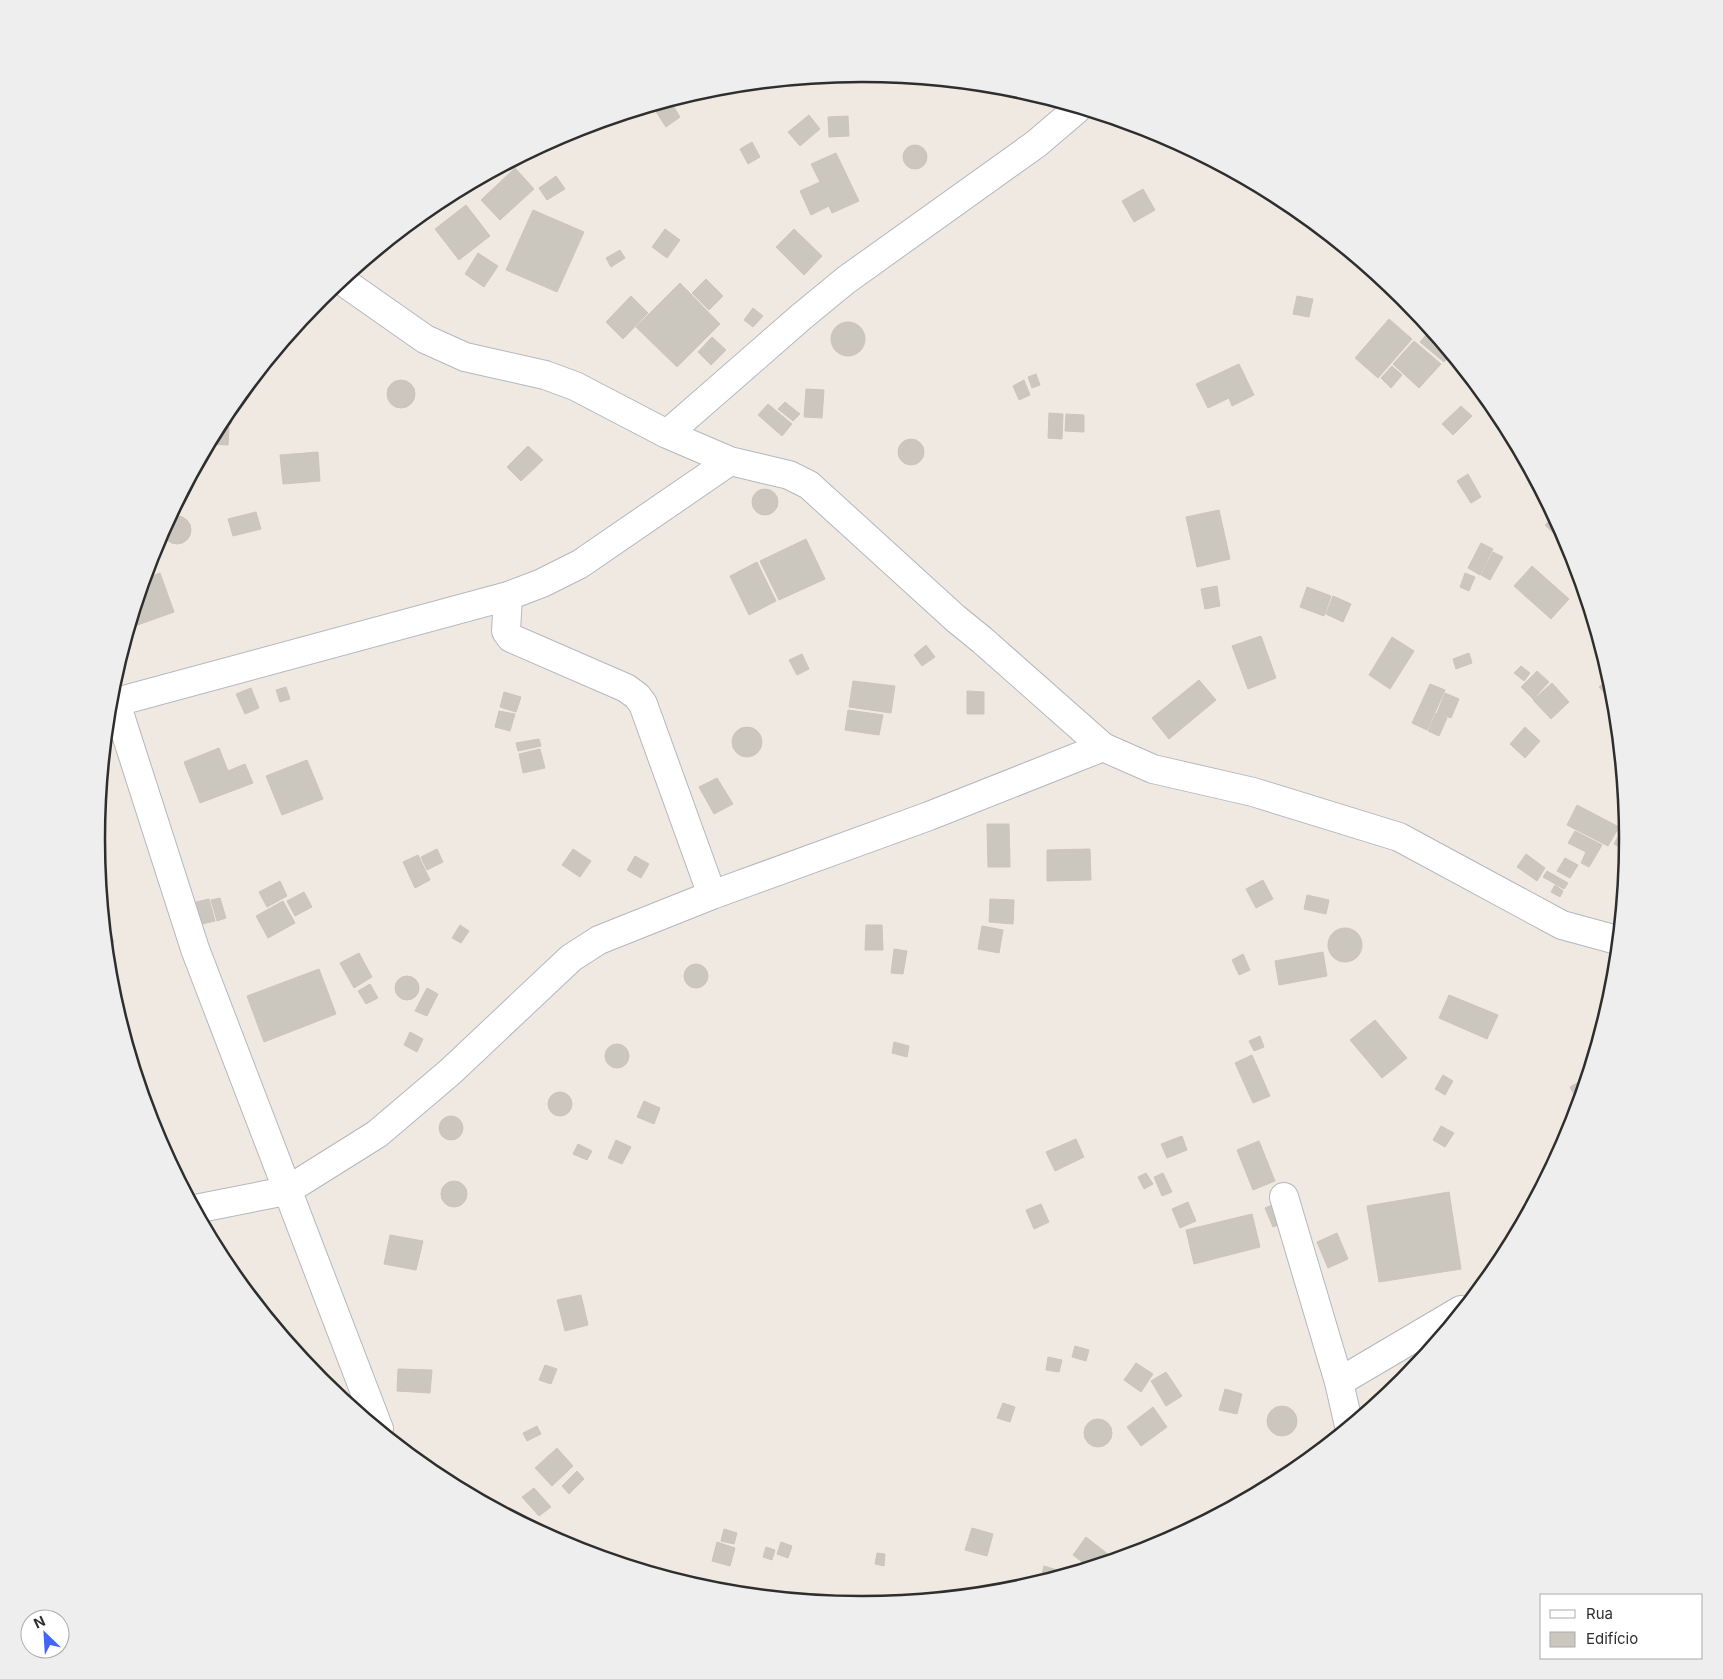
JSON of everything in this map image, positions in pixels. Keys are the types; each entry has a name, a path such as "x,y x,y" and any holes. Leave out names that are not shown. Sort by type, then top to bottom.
{"street":[{"path":"667,434 801,316 846,280 1036,144 1072,113"},
{"path":"347,284 425,339 465,357 545,375 575,386 667,434 730,461 789,475 809,485 955,618 1102,747 1153,769 1252,792 1399,837 1562,925 1612,939"},
{"path":"117,701 508,596 542,583 580,564 730,461"},
{"path":"508,596 506,630 511,638 626,688 637,696 643,704 712,895"},
{"path":"116,713 195,949 374,1418"},
{"path":"200,1207 286,1191 377,1134 450,1072 571,958 599,940 712,895 928,816 1102,747"},
{"path":"1284,1198 1339,1382 1347,1420"},
{"path":"1339,1382 1448,1318"}],"building":[{"path":"673,106 680,117 666,127 656,111"},
{"path":"809,115 820,129 800,146 788,132"},
{"path":"848,116 849,136 829,137 828,117"},
{"path":"752,142 760,157 748,164 740,149"},
{"path":"915,145 924,148 927,157 924,166 915,169 906,166 903,157 906,148"},
{"path":"836,153 859,201 832,213 829,206 811,215 800,191 820,182 811,164"},
{"path":"515,168 534,189 500,220 481,200"},
{"path":"556,176 565,189 547,200 539,188"},
{"path":"1143,189 1155,210 1134,222 1122,201"},
{"path":"466,205 490,236 459,260 435,229"},
{"path":"533,210 584,232 557,292 506,270"},
{"path":"665,229 680,240 667,258 652,247"},
{"path":"794,229 822,256 804,275 776,247"},
{"path":"620,250 625,258 611,267 606,258"},
{"path":"478,253 498,266 484,287 465,274"},
{"path":"706,279 723,296 709,310 692,293"},
{"path":"680,283 720,324 677,367 636,327"},
{"path":"631,296 648,313 623,339 606,322"},
{"path":"1297,296 1313,299 1309,317 1293,314"},
{"path":"753,308 763,316 753,327 744,320"},
{"path":"1389,319 1412,339 1378,378 1355,358"},
{"path":"848,322 855,323 860,327 864,332 864,346 860,351 855,355 848,356 841,355 836,351 832,346 831,339 832,332 836,327 841,323"},
{"path":"1426,335 1446,359 1444,362 1420,342"},
{"path":"712,337 726,350 711,365 698,352"},
{"path":"1414,341 1441,364 1419,388 1393,364"},
{"path":"1239,364 1254,395 1232,406 1229,398 1208,408 1196,384"},
{"path":"1392,366 1402,375 1391,388 1381,378"},
{"path":"1036,374 1040,385 1032,388 1028,377"},
{"path":"401,380 411,384 415,394 411,404 401,408 391,404 387,394 391,384"},
{"path":"1024,380 1030,395 1019,400 1013,386"},
{"path":"806,389 824,390 822,418 804,417"},
{"path":"785,402 800,414 793,421 778,409"},
{"path":"768,404 792,424 782,436 758,415"},
{"path":"1461,406 1472,416 1453,435 1442,424"},
{"path":"1049,413 1063,414 1062,439 1048,438"},
{"path":"1066,414 1084,415 1084,432 1065,431"},
{"path":"227,427 229,427 228,445 216,444"},
{"path":"911,439 920,443 924,452 920,461 911,465 902,461 898,452 902,443"},
{"path":"528,446 543,460 521,481 507,467"},
{"path":"318,452 320,481 283,484 280,455"},
{"path":"1468,474 1481,497 1471,503 1457,481"},
{"path":"765,489 774,493 778,502 774,511 765,515 756,511 752,502 756,493"},
{"path":"1219,510 1230,559 1197,567 1186,517"},
{"path":"256,512 261,529 233,536 228,519"},
{"path":"178,516 187,520 190,525 190,535 187,540 177,544 167,540"},
{"path":"1548,522 1553,532 1545,525"},
{"path":"806,539 825,579 779,600 760,561"},
{"path":"1481,543 1493,549 1480,575 1468,568"},
{"path":"1493,552 1503,557 1490,580 1481,575"},
{"path":"757,562 776,601 749,615 730,576"},
{"path":"1532,566 1569,599 1551,619 1514,586"},
{"path":"160,573 174,612 136,626 145,596 152,576"},
{"path":"1465,573 1475,577 1469,591 1460,587"},
{"path":"1217,586 1220,606 1205,609 1201,589"},
{"path":"1307,587 1331,596 1324,616 1300,607"},
{"path":"1333,596 1351,604 1343,622 1326,614"},
{"path":"1261,636 1276,678 1248,689 1232,646"},
{"path":"1392,637 1414,651 1390,689 1369,675"},
{"path":"926,645 935,657 922,666 914,655"},
{"path":"1469,653 1472,663 1456,669 1453,659"},
{"path":"802,654 809,669 797,675 789,660"},
{"path":"1521,666 1530,673 1524,681 1514,673"},
{"path":"1537,671 1549,682 1533,699 1521,687"},
{"path":"1199,680 1216,700 1169,739 1152,718"},
{"path":"853,681 895,686 891,713 849,707"},
{"path":"1552,683 1569,702 1551,719 1533,700"},
{"path":"1430,684 1445,690 1427,730 1412,723"},
{"path":"1602,684 1604,692 1599,687"},
{"path":"286,687 290,699 280,702 276,690"},
{"path":"251,688 259,708 245,714 236,694"},
{"path":"967,691 984,692 984,714 967,714"},
{"path":"504,692 521,697 516,712 500,707"},
{"path":"1445,693 1459,699 1451,718 1437,713"},
{"path":"848,710 883,715 879,735 845,730"},
{"path":"499,711 515,714 510,731 495,727"},
{"path":"1436,713 1447,718 1439,736 1428,731"},
{"path":"747,727 753,728 761,736 761,748 753,756 747,757 741,756 733,748 732,742 733,736 741,728"},
{"path":"1525,727 1540,741 1525,758 1510,744"},
{"path":"539,739 541,746 518,751 516,743"},
{"path":"219,748 228,771 245,764 253,783 200,803 184,762"},
{"path":"540,749 545,768 523,773 519,754"},
{"path":"307,760 323,799 282,815 266,776"},
{"path":"717,778 733,804 714,814 699,787"},
{"path":"1577,805 1619,828 1608,846 1567,825"},
{"path":"987,824 1009,824 1010,867 988,867"},
{"path":"1575,831 1602,845 1589,867 1581,863 1586,852 1568,843"},
{"path":"1619,835 1619,847 1614,844"},
{"path":"437,849 443,862 427,870 421,857"},
{"path":"573,849 591,861 580,877 562,865"},
{"path":"1090,849 1091,880 1047,881 1047,850"},
{"path":"1526,854 1545,868 1537,881 1517,867"},
{"path":"418,855 430,880 415,888 403,862"},
{"path":"635,856 649,864 641,878 627,870"},
{"path":"1565,858 1578,865 1570,878 1557,871"},
{"path":"1547,871 1568,883 1564,889 1543,877"},
{"path":"1263,880 1273,899 1256,908 1246,889"},
{"path":"280,881 287,896 267,907 259,892"},
{"path":"1555,885 1563,891 1560,897 1551,892"},
{"path":"304,892 312,907 295,916 287,901"},
{"path":"1307,895 1329,900 1326,914 1304,909"},
{"path":"220,898 226,918 217,921 211,900"},
{"path":"209,899 215,921 202,924 196,902"},
{"path":"990,899 1014,900 1013,924 989,922"},
{"path":"283,901 295,923 268,938 256,916"},
{"path":"460,925 469,931 461,943 452,938"},
{"path":"866,925 882,925 883,950 865,950"},
{"path":"982,926 1003,930 999,953 978,949"},
{"path":"1345,928 1352,929 1357,933 1361,938 1361,952 1357,957 1352,961 1345,962 1338,961 1333,957 1329,952 1328,945 1329,938 1333,933 1338,929"},
{"path":"894,949 907,951 903,974 891,973"},
{"path":"1323,952 1327,976 1279,985 1275,961"},
{"path":"359,953 372,977 354,988 340,963"},
{"path":"1243,954 1250,970 1239,975 1232,960"},
{"path":"696,964 705,967 708,976 705,985 696,988 687,985 684,976 687,967"},
{"path":"319,969 336,1014 264,1042 247,996"},
{"path":"407,976 416,979 419,988 416,997 407,1000 398,997 395,988 398,979"},
{"path":"370,984 378,998 366,1004 358,991"},
{"path":"427,988 438,994 427,1016 415,1011"},
{"path":"1449,995 1498,1015 1487,1039 1439,1018"},
{"path":"1375,1020 1407,1058 1382,1078 1350,1040"},
{"path":"410,1032 423,1039 417,1052 404,1045"},
{"path":"1260,1036 1264,1047 1254,1051 1249,1041"},
{"path":"894,1042 909,1046 907,1057 892,1053"},
{"path":"617,1044 626,1047 629,1056 626,1065 617,1068 608,1065 605,1056 608,1047"},
{"path":"1252,1055 1270,1096 1253,1103 1235,1063"},
{"path":"1443,1075 1453,1081 1445,1095 1435,1089"},
{"path":"1578,1082 1574,1094 1570,1087"},
{"path":"560,1092 569,1095 572,1104 569,1113 560,1116 551,1113 548,1104 551,1095"},
{"path":"644,1101 660,1108 654,1124 637,1117"},
{"path":"446,1116 456,1116 463,1123 463,1133 456,1140 446,1140 439,1133 439,1123"},
{"path":"1441,1126 1454,1133 1445,1147 1433,1140"},
{"path":"1182,1136 1187,1150 1167,1158 1161,1144"},
{"path":"1076,1139 1084,1157 1055,1171 1046,1152"},
{"path":"616,1140 631,1147 622,1164 608,1158"},
{"path":"1259,1141 1275,1181 1253,1190 1237,1150"},
{"path":"578,1144 592,1151 587,1160 573,1154"},
{"path":"1146,1173 1153,1184 1144,1189 1138,1177"},
{"path":"1163,1173 1172,1192 1162,1196 1154,1177"},
{"path":"454,1181 463,1185 467,1194 463,1203 454,1207 445,1203 441,1194 445,1185"},
{"path":"1449,1192 1461,1269 1379,1282 1367,1206"},
{"path":"1188,1202 1196,1221 1180,1228 1172,1209"},
{"path":"1279,1202 1286,1222 1273,1227 1265,1208"},
{"path":"1041,1204 1049,1222 1034,1229 1026,1210"},
{"path":"1252,1214 1260,1247 1194,1264 1186,1230"},
{"path":"1337,1233 1348,1259 1328,1268 1317,1242"},
{"path":"390,1235 423,1241 416,1270 384,1264"},
{"path":"581,1295 588,1325 565,1331 557,1300"},
{"path":"1075,1346 1089,1350 1086,1361 1072,1357"},
{"path":"1048,1357 1062,1360 1059,1372 1046,1370"},
{"path":"1136,1363 1153,1374 1141,1392 1124,1380"},
{"path":"545,1365 557,1369 551,1384 539,1380"},
{"path":"398,1369 432,1370 430,1393 397,1391"},
{"path":"1166,1372 1182,1396 1166,1406 1151,1381"},
{"path":"1225,1389 1242,1394 1237,1414 1219,1410"},
{"path":"1003,1403 1015,1407 1010,1422 997,1418"},
{"path":"1282,1406 1293,1410 1297,1421 1293,1432 1282,1436 1271,1432 1267,1421 1271,1410"},
{"path":"1153,1407 1167,1427 1141,1446 1127,1427"},
{"path":"1098,1419 1108,1423 1112,1433 1108,1443 1098,1447 1088,1443 1084,1433 1088,1423"},
{"path":"537,1426 541,1434 527,1441 523,1433"},
{"path":"557,1448 573,1466 552,1486 535,1468"},
{"path":"577,1471 584,1479 569,1494 562,1486"},
{"path":"534,1488 551,1507 539,1516 522,1497"},
{"path":"972,1528 993,1534 987,1556 965,1550"},
{"path":"724,1529 737,1533 734,1544 721,1541"},
{"path":"1086,1537 1109,1555 1083,1563 1073,1555"},
{"path":"717,1542 735,1548 730,1566 712,1561"},
{"path":"781,1542 792,1546 788,1558 777,1554"},
{"path":"766,1547 775,1550 772,1560 763,1557"},
{"path":"877,1553 885,1554 884,1566 875,1564"},
{"path":"1044,1566 1057,1570 1057,1571 1042,1574"}]}
